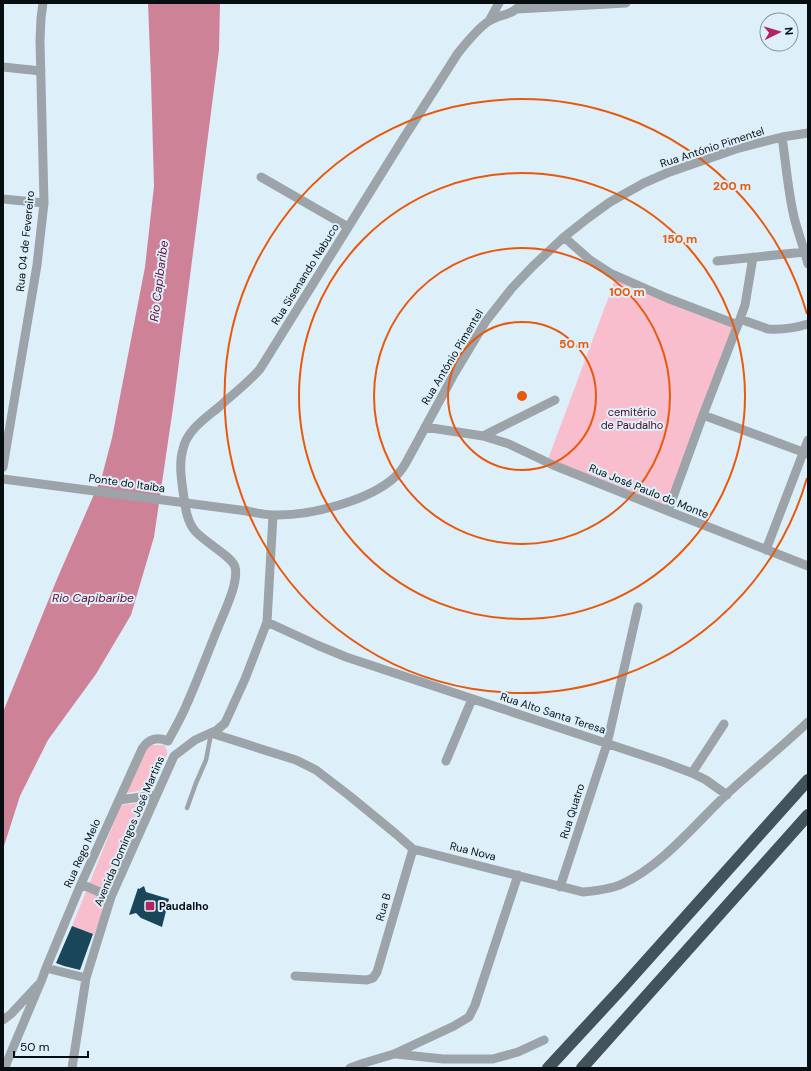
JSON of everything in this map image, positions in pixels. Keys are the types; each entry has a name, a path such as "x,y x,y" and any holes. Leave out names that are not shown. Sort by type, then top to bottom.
{"highway":[{"path":"548,1068 622,988 808,780"},
{"path":"582,1068 808,815"}],"street":[{"name":"Rua 04 de Fevereiro","path":"3,467 37,265 44,203 41,71 41,18 43,3"},
{"path":"489,21 499,3"},
{"path":"520,6 626,3"},
{"name":"Rua Sisenando Nabuco","path":"168,741 193,690 230,597 235,582 236,573 236,568 233,562 204,540 195,531 189,521 185,508 181,462 183,448 187,439 202,420 260,369 451,63 468,41 489,21 520,6"},
{"path":"3,67 41,71"},
{"name":"Rua António Pimentel","path":"247,511 273,515 302,514 344,503 373,491 395,477 416,446 453,376 486,321 512,288 564,237 610,202 644,183 667,173 729,152 782,137 808,133"},
{"path":"782,137 794,216 808,264"},
{"path":"261,177 348,227"},
{"path":"3,199 44,203"},
{"path":"564,237 590,260 610,273 667,298 739,322 768,329 794,328 808,324"},
{"path":"717,261 805,252"},
{"path":"668,511 745,305 753,257"},
{"path":"483,436 555,400"},
{"path":"703,415 806,454"},
{"name":"Rua José Paulo do Monte","path":"425,427 483,436 509,444 553,465 808,566"},
{"path":"766,550 806,454 808,440"},
{"name":"Ponte do Itaiba","path":"3,479 247,511"},
{"name":"Avenida Domingos José Martins","path":"72,1068 86,978 112,897 156,795 174,756 195,740 211,733 225,723 250,666 266,622 273,515"},
{"name":"Rua Quatro","path":"560,887 607,744 638,607"},
{"name":"Rua Alto Santa Teresa","path":"266,622 346,657 692,772 706,780 726,795"},
{"path":"446,761 472,699"},
{"path":"726,795 808,722"},
{"path":"692,772 724,724"},
{"name":"Rua Nova","path":"211,733 296,760 316,770 413,848 583,892 620,885 636,877 675,846 726,795"},
{"name":"Rua Rego Melo","path":"5,1068 81,884 142,748 150,740 158,738 168,741"},
{"path":"168,741 174,751 174,756"},
{"path":"119,800 156,795"},
{"name":"Rua B","path":"295,976 367,980 373,978 377,972 413,848"},
{"path":"350,1068 394,1054 454,1026 466,1019 472,1013 518,876"},
{"path":"81,884 112,897"},
{"path":"46,968 86,978"},
{"path":"3,1020 42,980"},
{"path":"394,1054 443,1059 493,1059 518,1052 544,1040"}],"lane":[{"path":"187,808 206,760 211,733"}],"green space":[{"name":"cemitério de Paudalho","path":"616,277 733,326 667,510 547,462"},
{"path":"151,745 164,745 167,750 167,755 147,789 128,793 127,789 143,747"},
{"path":"147,802 94,935 72,926 121,805"}],"water":[{"name":"Rio Capibaribe","path":"148,3 220,3 219,50 174,401 154,537 131,615 96,674 48,740 20,796 3,849 3,712 57,579 102,476 112,438 145,267 154,186"}],"building":[{"name":"Paudalho","path":"144,886 146,892 169,899 162,927 141,918 136,913 129,915 138,888 139,889"},
{"path":"72,926 93,934 80,970 56,963"}],"place":[{"name":"Paudalho","path":"150,906"}]}
